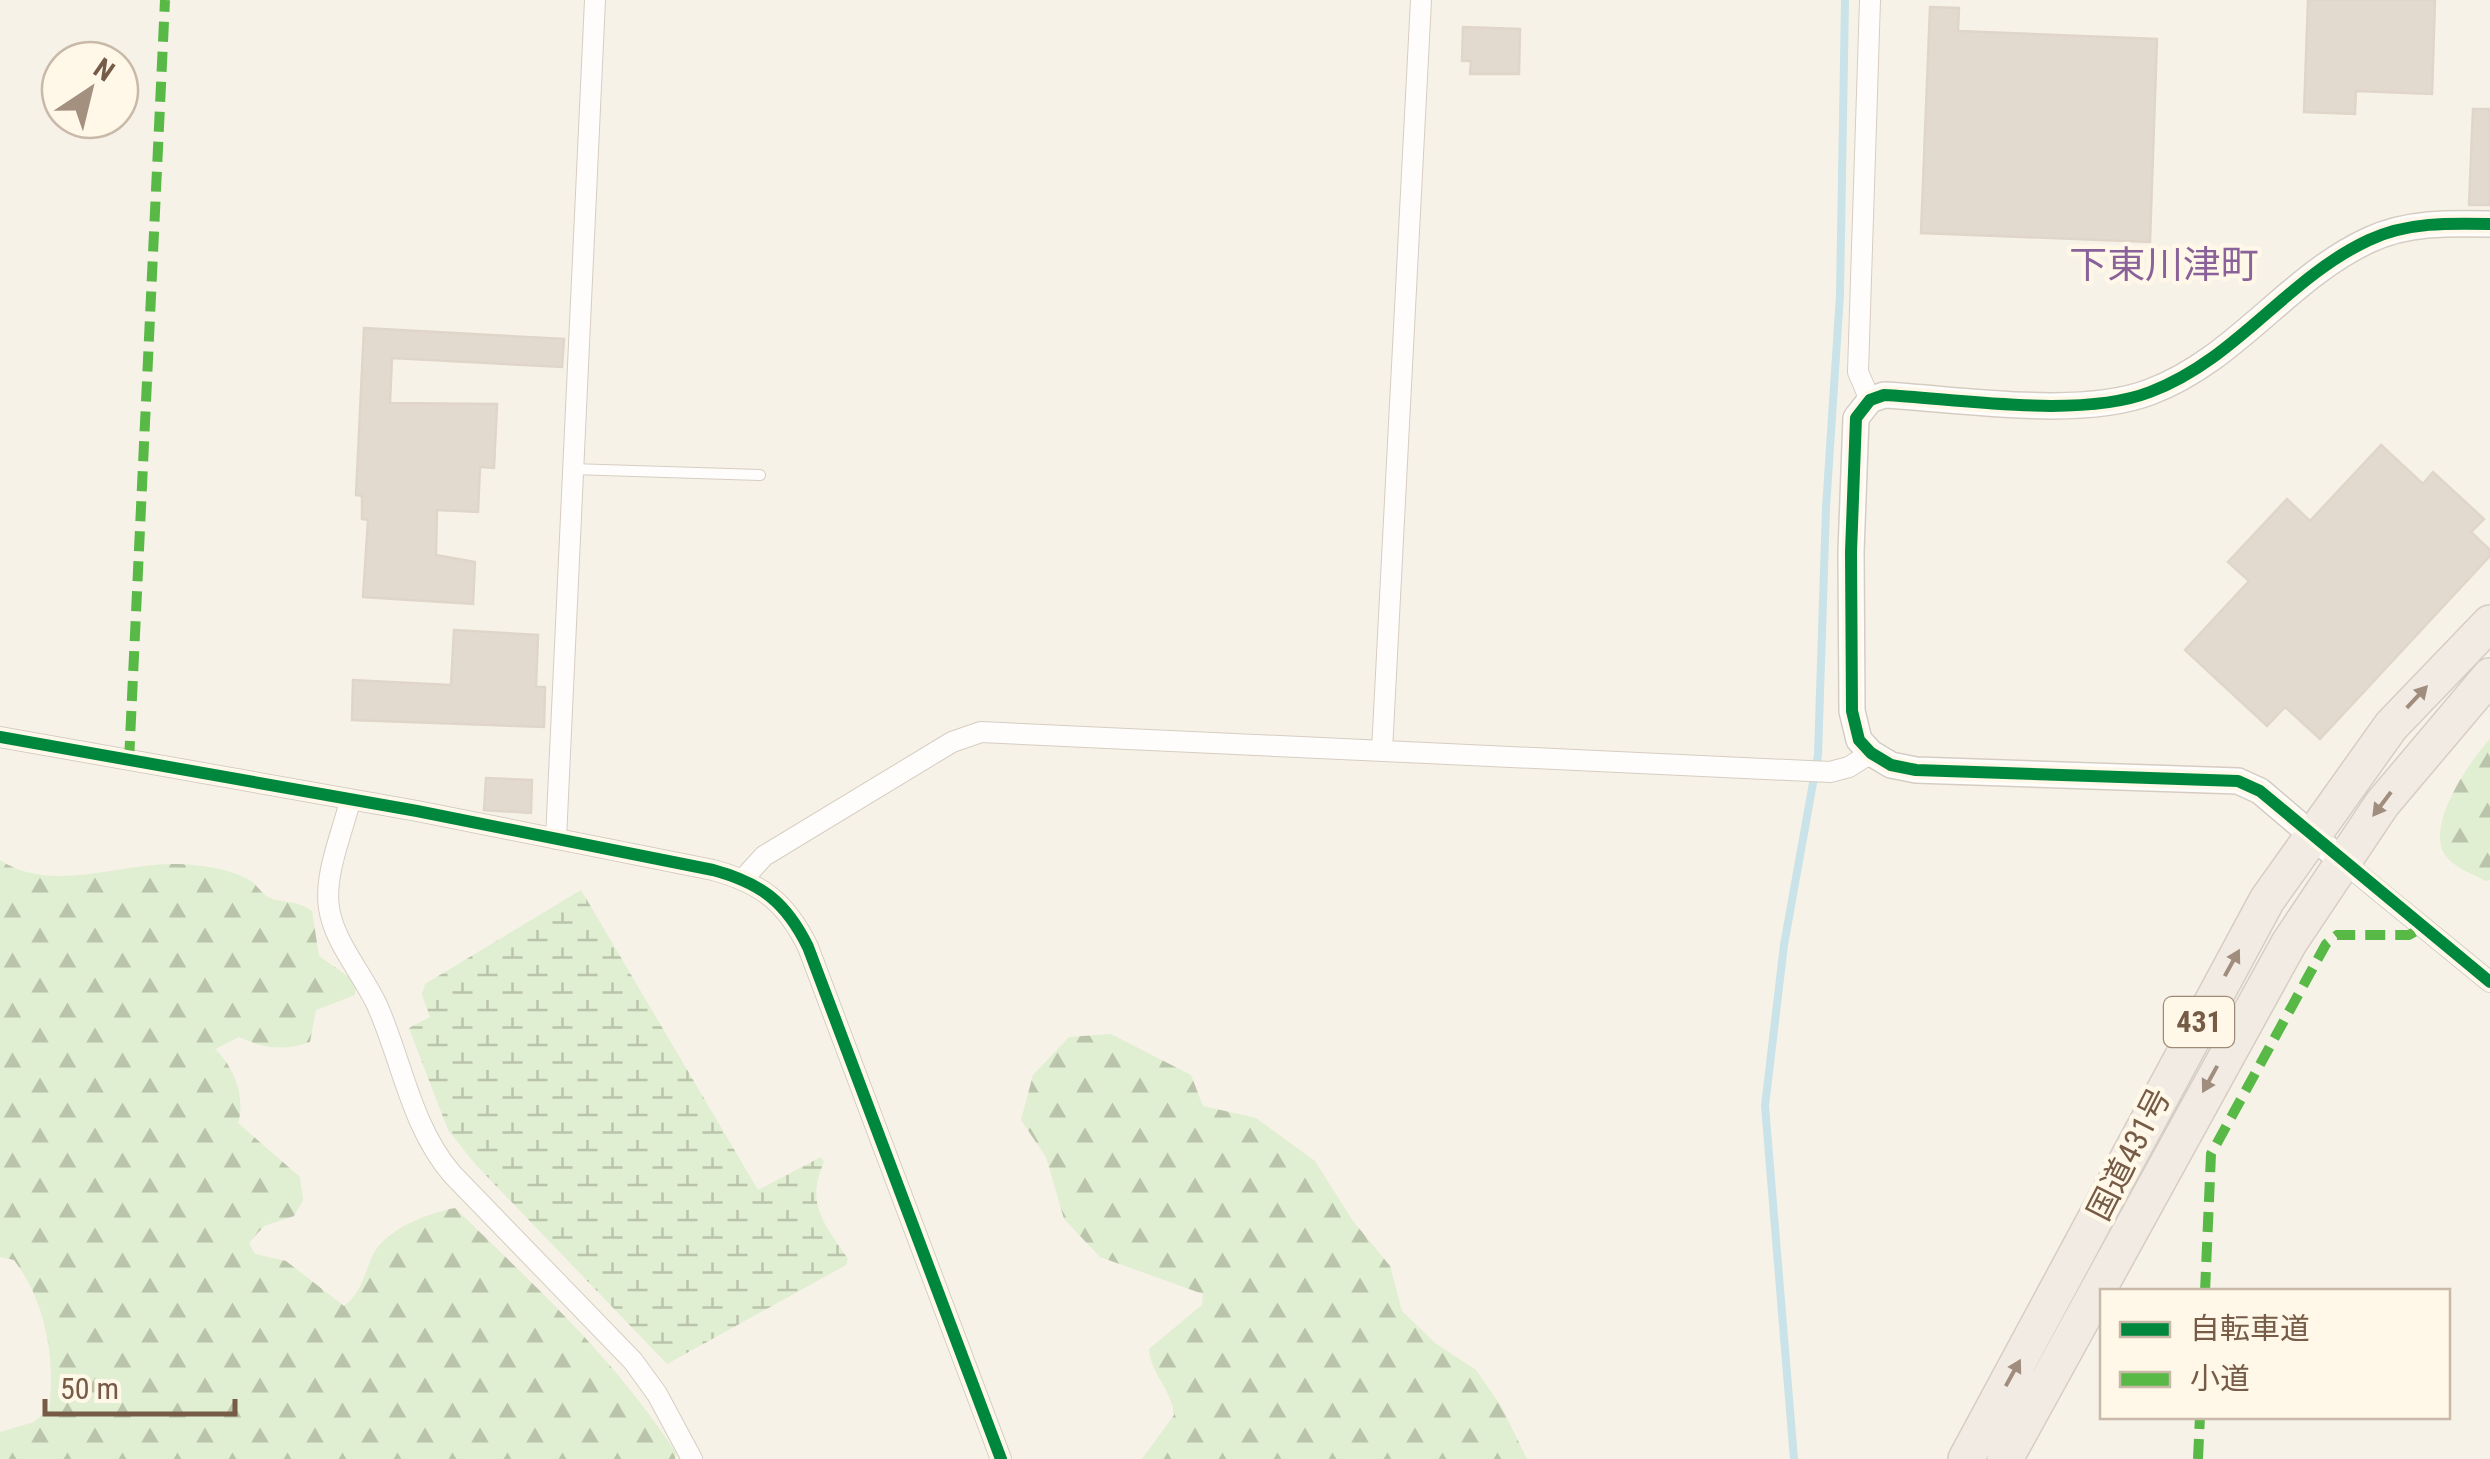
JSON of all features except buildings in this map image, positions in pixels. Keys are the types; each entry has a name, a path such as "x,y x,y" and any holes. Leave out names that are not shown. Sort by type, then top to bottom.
{"highway":[{"name":"国道431号","path":"1966,1459 2267,900 2391,726 2490,623"},
{"name":"国道431号","path":"2005,1459 2215,1070 2341,860 2423,752 2490,676"}],"street":[{"path":"556,839 570,469 595,0"},
{"path":"1382,751 1421,0"},
{"path":"1870,0 1858,372 1870,400"},
{"path":"2490,224 2430,224 2372,238 2329,264 2188,376 2135,397 2093,405 1884,395 1870,400 1856,418 1850,552 1852,711 1859,740 1871,753 1891,765 1916,770 2238,781 2260,791 2490,982"},
{"path":"744,878 764,856 952,742 981,732 1830,772 1849,767 1871,753"},
{"path":"0,737 556,839 744,878 781,902 808,947 1001,1459"},
{"path":"350,801 332,874 329,909 336,931 378,1007 427,1140 452,1174 633,1361 657,1394 692,1459"}],"lane":[{"path":"570,469 760,475"}],"green space":[{"path":"2490,739 2490,880 2486,881 2449,860 2440,843 2452,794"},
{"path":"0,860 20,870 63,876 153,865 204,866 243,877 268,897 312,911 319,956 356,982 355,995 316,1010 310,1042 274,1047 239,1037 215,1049 237,1083 238,1123 300,1177 303,1200 294,1216 264,1226 249,1243 255,1254 286,1261 344,1306 358,1290 377,1249 395,1231 455,1208 601,1355 653,1419 676,1453 675,1459 0,1459 0,1432 34,1422 49,1409 51,1370 46,1330 34,1293 14,1260 0,1257"},
{"path":"581,890 758,1190 821,1157 824,1162 816,1190 817,1202 825,1224 848,1259 846,1265 667,1364 476,1165 448,1130 409,1028 430,1017 422,995 425,984"},
{"path":"1111,1034 1191,1075 1203,1106 1256,1118 1315,1161 1353,1221 1390,1266 1402,1311 1435,1343 1476,1370 1501,1406 1527,1459 1142,1459 1174,1415 1149,1349 1202,1305 1203,1294 1100,1257 1064,1219 1046,1157 1021,1120 1033,1075 1069,1037"}],"waterway":[{"path":"1794,1459 1765,1106 1784,945 1818,755 1826,508 1840,295 1845,0"}],"marked path":[{"path":"129,761 165,0"},
{"path":"2205,1289 2211,1154 2326,944 2337,935 2409,935 2423,927"},
{"path":"2198,1459 2200,1419"}],"cycle path":[{"path":"2490,224 2413,227 2369,240 2312,275 2209,360 2181,378 2122,400 2055,406 1884,395 1870,400 1856,418 1851,552 1852,711 1859,740 1871,753 1891,765 1916,770 2238,781 2260,791 2490,982"},
{"path":"0,737 417,811 713,870 745,881 770,896 791,918 808,947 1001,1459"}],"district":[{"name":"下東川津町","path":"2164,265"}]}
